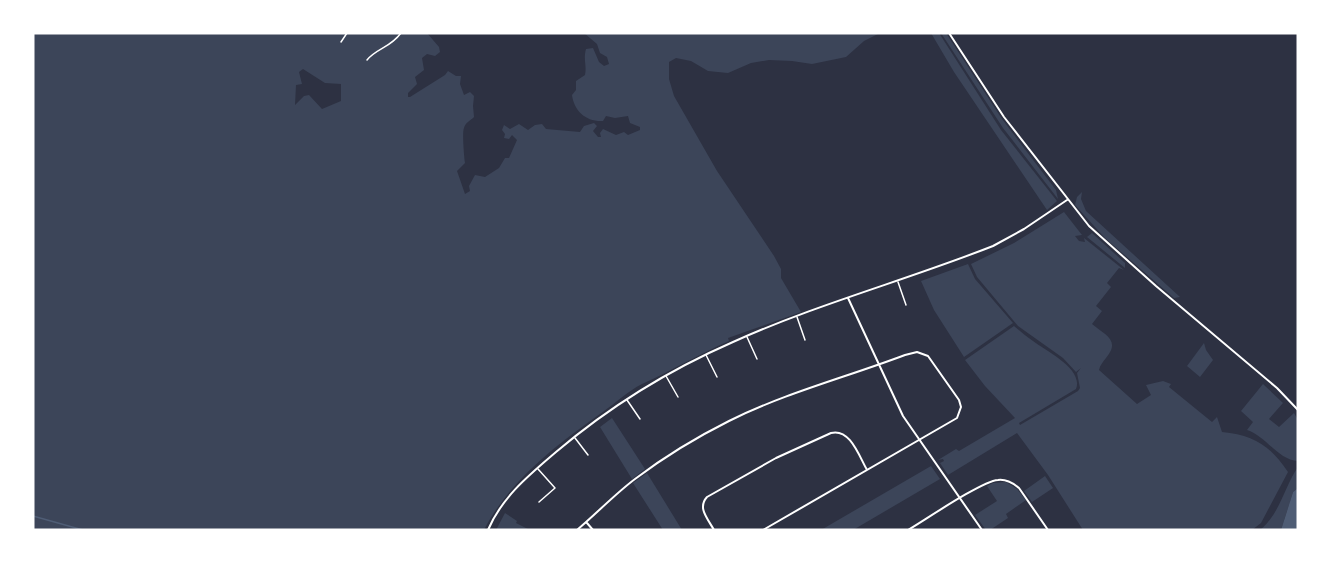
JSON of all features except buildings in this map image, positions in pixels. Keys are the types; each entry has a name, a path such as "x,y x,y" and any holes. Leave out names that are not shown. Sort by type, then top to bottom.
{"street":[{"path":"950,33 1004,117 1067,200 1103,240 1277,388 1298,410"},
{"path":"488,530 508,497 537,468 574,437 626,399 665,375 747,336 993,246 1024,229 1067,200"},
{"path":"848,298 897,406 982,530"},
{"path":"577,530 642,474 727,422 774,401 913,352 925,354 959,400 960,411 957,418 831,493 821,496 763,530"},
{"path":"714,530 702,508 702,503 707,497 776,458 831,433 845,434 867,470"},
{"path":"908,530 959,499 992,481 999,480 1013,483 1023,492 1048,530"},
{"path":"587,523 593,530"}],"lane":[{"path":"897,281 906,304"},
{"path":"796,317 805,340"},
{"path":"747,336 757,359"},
{"path":"706,354 717,377"},
{"path":"665,375 678,397"},
{"path":"626,399 640,419"},
{"path":"574,437 588,456"},
{"path":"537,468 555,488 539,502"}],"path":[{"path":"341,42 347,33"},
{"path":"367,60 390,46 400,33"}],"shaded area":[{"path":"33,33 427,33 439,47 440,52 435,56 427,54 422,58 424,70 415,77 417,84 408,93 408,97 448,71 461,76 460,84 464,95 470,92 474,96 474,117 463,130 465,163 457,171 465,194 470,191 469,186 475,175 485,177 499,168 505,158 509,158 517,140 512,135 509,139 504,138 505,134 502,130 504,125 510,129 519,124 528,130 535,125 542,124 546,129 580,132 584,126 594,123 597,126 593,131 598,137 601,137 600,133 603,129 616,135 624,132 628,135 640,130 640,127 630,123 628,116 615,118 606,116 603,121 591,120 575,106 572,95 576,90 576,81 585,75 586,49 593,48 599,62 604,66 609,64 607,57 600,53 597,44 584,33 880,33 864,41 846,57 812,64 769,60 751,63 728,73 708,71 691,61 676,58 669,62 669,79 674,96 717,171 774,256 781,269 781,278 801,312 728,338 729,341 632,390 536,464 507,495 484,530 33,530","holes":["303,69 325,83 341,84 341,101 322,109 309,95 304,96 295,105 296,85 302,84 299,72"]},
{"path":"931,33 939,33 1001,130 1057,201 1047,210 954,72"},
{"path":"941,33 946,33 1002,119 1056,190 1058,199 1003,128"},
{"path":"1082,192 1081,199 1086,211 1180,297 1174,298 1105,238 1075,205 1077,197"},
{"path":"1064,212 1082,235 1075,236 1079,241 1085,242 1084,238 1124,270 1119,268 1107,283 1111,287 1096,306 1102,311 1092,324 1112,342 1110,352 1099,370 1137,404 1151,395 1146,385 1163,381 1171,384 1169,387 1212,422 1217,417 1222,432 1233,433 1260,443 1288,472 1261,523 1252,530 1083,530 1048,475 1017,433 948,475 940,463 944,461 943,459 938,460 956,449 959,451 1015,418 985,386 965,360 1014,326 1062,361 1074,374 1077,382 1076,389 1019,423 1020,425 1080,388 1077,373 1081,368 1076,372 1063,358 1018,326 977,277 971,264 1014,243"},
{"path":"1092,233 1125,263 1125,268 1087,237"},
{"path":"968,264 975,279 1013,323 964,357 934,310 921,281"},
{"path":"1204,343 1213,360 1200,377 1187,366"},
{"path":"1263,384 1283,403 1269,419 1279,427 1294,413 1298,420 1298,461 1284,457 1260,437 1247,430 1253,422 1241,411"},
{"path":"612,418 645,469 632,479 600,427"},
{"path":"931,466 940,479 853,530 821,530"},
{"path":"1298,467 1298,488 1293,492 1281,530 1260,530 1267,524 1277,508"},
{"path":"647,473 682,530 663,530 633,483"},
{"path":"1045,476 1053,488 1032,502 1024,491"},
{"path":"1006,482 1017,489 1026,500 1006,514 1008,518 990,530 986,530 975,515 997,501 987,486"},
{"path":"1298,488 1298,530 1281,530 1293,492"},
{"path":"505,513 517,521 516,523 530,530 496,530"}],"waterway":[{"path":"33,516 83,530"}]}
